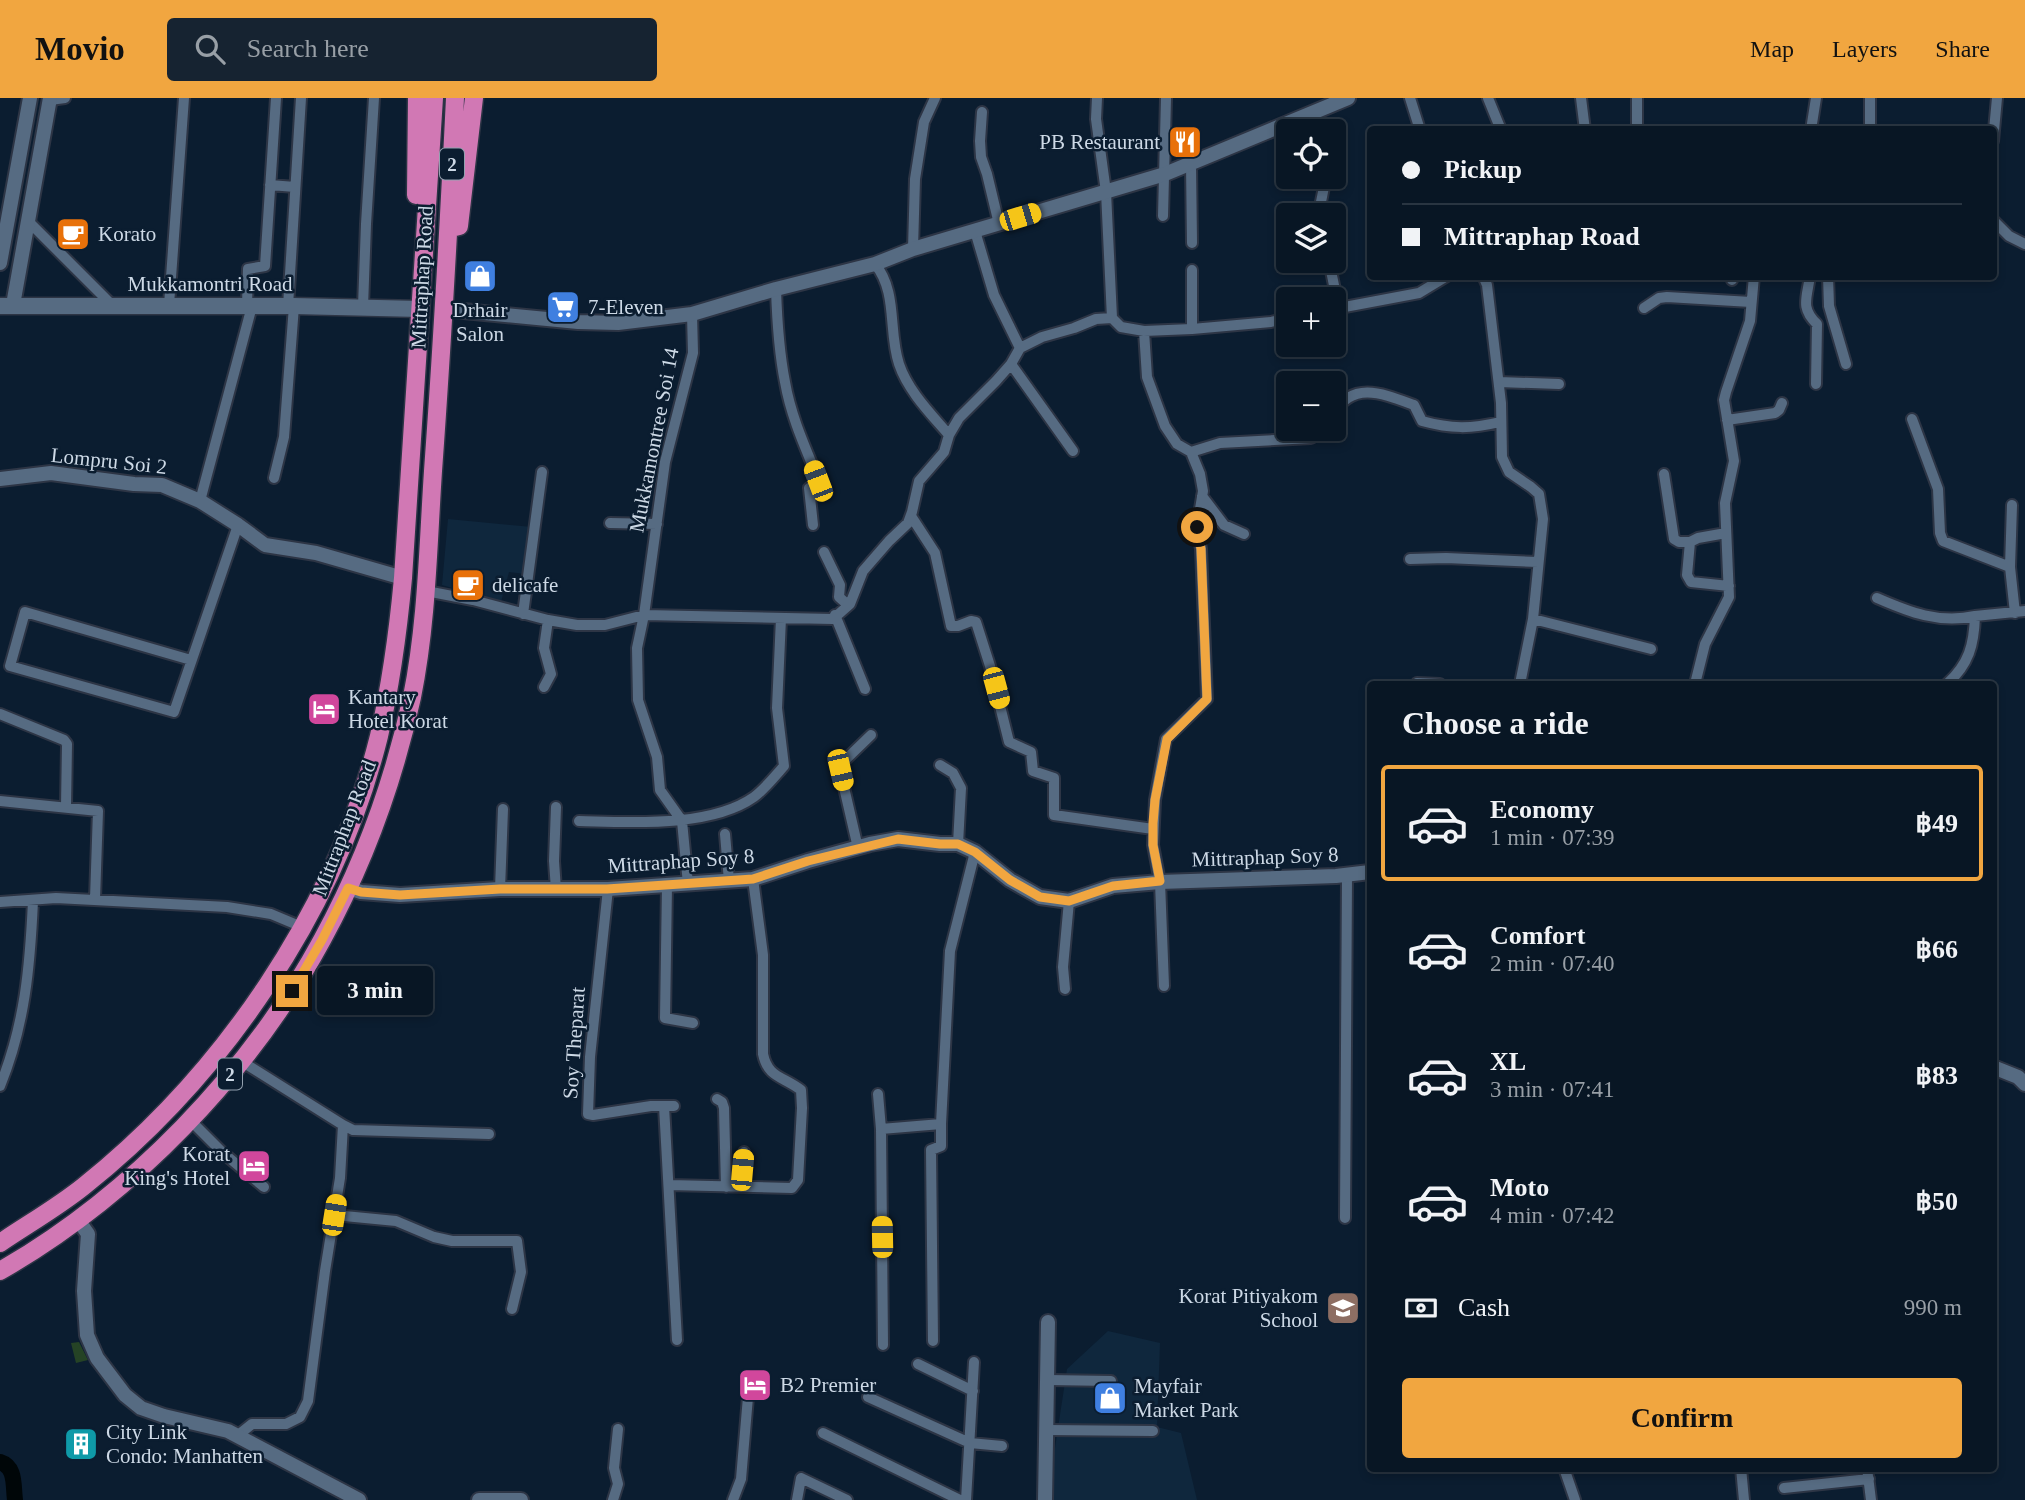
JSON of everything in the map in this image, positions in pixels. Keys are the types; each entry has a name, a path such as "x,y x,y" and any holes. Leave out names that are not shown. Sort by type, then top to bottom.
{"highway":[{"path":"417,98 415,222 425,228"},
{"name":"Mittraphap Road","path":"0,1242 83,1187 128,1149 175,1102 247,1015 302,927 340,849 378,739 396,648 403,578 434,98"},
{"name":"Mittraphap Road","path":"0,1271 78,1220 141,1168 190,1120 241,1060 292,991 322,940 348,888 379,810 414,685 426,591 455,98"},
{"path":"448,230 459,226 474,98"}],"main road":[{"name":"Mukkamontri Road","path":"6,305 420,309"}],"street":[{"path":"0,257 6,194 30,98"},
{"path":"169,305 184,98"},
{"path":"200,501 249,306 248,269 265,266 276,98"},
{"path":"274,478 284,437 301,98"},
{"path":"363,307 374,98"},
{"path":"913,249 915,179 924,122 935,98"},
{"path":"1097,98 1096,119 1107,192 1112,317 1121,327 1144,331 1276,321"},
{"path":"1163,216 1166,98"},
{"path":"443,309 578,322 618,323 692,314 875,264 913,249 1165,174 1348,98"},
{"path":"1410,98 1419,126"},
{"path":"1488,98 1499,126"},
{"path":"1581,98 1584,126"},
{"path":"1637,98 1637,126"},
{"path":"1870,98 1870,126"},
{"path":"1994,126 1997,98"},
{"path":"6,305 55,99"},
{"path":"1812,126 1816,101"},
{"path":"982,112 981,157 999,224"},
{"path":"1314,113 1315,119"},
{"path":"1191,164 1192,243"},
{"path":"270,186 295,187"},
{"path":"28,221 112,305"},
{"path":"1997,224 2010,236 2025,244"},
{"path":"975,231 994,295 1020,348"},
{"path":"875,264 890,294 899,365 923,404 949,435"},
{"path":"1192,270 1192,329"},
{"path":"1346,307 1419,293 1440,280"},
{"path":"1485,280 1499,382 1502,457 1509,472 1539,494 1543,519 1532,619 1521,681"},
{"path":"1696,681 1705,644 1729,597 1725,503 1734,461 1724,400 1749,321 1754,280"},
{"path":"1810,280 1806,309 1817,324 1816,384"},
{"path":"1828,280 1829,306 1846,364"},
{"path":"776,289 785,383 796,423 818,481 809,488 813,525"},
{"path":"1644,308 1659,298 1667,297 1751,302"},
{"name":"Mukkamontree Soi 14","path":"682,821 660,790 657,757 638,699 637,648 665,461 693,353 692,314"},
{"path":"426,591 577,625 605,625 644,615 833,619 848,605 863,571 908,523 919,481 944,452 958,418 1011,364 1020,348 1042,337 1096,319 1112,317"},
{"path":"1144,331 1147,377 1165,426 1177,444 1191,452 1200,474 1202,496 1197,527 1201,549 1207,699 1167,739 1155,800 1153,845 1160,881 1164,986"},
{"path":"1011,364 1073,451"},
{"path":"1499,382 1559,384"},
{"path":"1346,398 1357,393 1378,393 1414,405 1422,421 1436,425 1475,428 1500,422"},
{"path":"1727,420 1775,413 1782,403"},
{"path":"1912,419 1938,489 1940,533 1943,541 2010,567"},
{"path":"1191,452 1220,443 1276,440"},
{"path":"523,614 542,472"},
{"name":"Lompru Soi 2","path":"0,479 51,473 162,485 200,501 265,545 316,553 403,578"},
{"path":"1664,474 1674,539 1690,542 1726,533"},
{"path":"1202,496 1224,524 1244,534"},
{"path":"1877,598 1906,611 1946,619 2020,612 2010,567 2012,505"},
{"path":"911,516 934,553 951,626 976,622 1009,742 1031,751 1033,771 1054,778 1055,815 1153,829"},
{"path":"610,523 657,524"},
{"path":"191,660 25,612 10,666 174,712 238,525"},
{"path":"1690,542 1688,579 1691,582 1728,586"},
{"path":"824,551 840,585 839,597 848,605"},
{"path":"1410,559 1538,562"},
{"path":"835,615 865,690"},
{"path":"1950,681 1967,658 1974,639 1975,616"},
{"path":"579,821 682,821 722,812 754,797 784,766 777,708 781,618"},
{"path":"1532,619 1651,649"},
{"path":"544,687 551,674 544,648 548,620"},
{"path":"0,714 64,740 67,744 66,807"},
{"path":"858,848 840,770 841,764 870,735"},
{"path":"940,765 953,773 961,788 958,844"},
{"path":"0,801 98,811 95,899"},
{"path":"556,807 556,890"},
{"path":"500,889 503,809"},
{"path":"682,821 688,884"},
{"path":"725,834 729,881"},
{"name":"Mittraphap Soy 8","path":"348,888 361,892 400,895 500,889 607,889 753,879 898,839 958,844 975,852 1010,880 1040,897 1069,901 1113,886 1160,881 1367,872"},
{"path":"933,1341 931,1150 941,1146 950,951 975,852"},
{"path":"1345,1218 1347,875"},
{"path":"677,1340 669,1185 792,1188 798,1180 801,1090 771,1073 765,1065 763,955 753,879"},
{"path":"667,886 665,1018 693,1023"},
{"name":"Soy Theparat","path":"607,889 590,1057 588,1114 669,1106 669,1185"},
{"path":"0,902 55,898 227,907 271,914 302,927"},
{"path":"0,1086 23,1012 33,901"},
{"path":"1065,989 1063,967 1069,901"},
{"path":"241,1060 353,1130 489,1134"},
{"path":"1997,1069 2018,1077 2025,1084"},
{"path":"878,1094 881,1129 883,1345"},
{"path":"717,1099 722,1102 724,1108 726,1187"},
{"path":"190,1120 222,1152 264,1187"},
{"path":"881,1129 941,1124"},
{"path":"237,1436 252,1424 286,1424 300,1418 309,1401 340,1178 343,1125"},
{"path":"741,1187 744,1152"},
{"path":"334,1215 396,1221 434,1237 452,1241 517,1241 521,1272 512,1309"},
{"path":"78,1220 88,1234 84,1291 87,1335 97,1357 125,1395 141,1408 228,1431 359,1500"},
{"path":"1045,1500 1048,1322"},
{"path":"966,1500 974,1363"},
{"path":"918,1364 973,1391"},
{"path":"1048,1380 1111,1381"},
{"path":"733,1500 741,1479 748,1397"},
{"path":"868,1397 970,1443 1002,1446"},
{"path":"613,1500 618,1482 614,1470 618,1429"},
{"path":"1047,1430 1153,1432"},
{"path":"823,1433 960,1500"},
{"path":"1565,1472 1575,1500"},
{"path":"1741,1472 1744,1500"},
{"path":"1784,1488 1868,1474 1871,1500"},
{"path":"797,1500 802,1478 847,1500"},
{"path":"479,1500 521,1500"}],"shaded area":[{"path":"448,519 532,527 525,574 509,572 501,602 442,585"},
{"name":"Mayfair Market Park","path":"1108,1331 1160,1343 1157,1427 1181,1433 1197,1500 1047,1500 1067,1369"}],"green space":[{"path":"79,1342 88,1360 76,1363 71,1343"}],"waterway":[{"path":"0,1462 11,1472 15,1500"}],"place":[{"name":"PB Restaurant","path":"1185,142"},
{"name":"Korato","path":"73,234"},
{"name":"Drhair Salon","path":"480,276"},
{"name":"7-Eleven","path":"563,307"},
{"name":"delicafe","path":"468,585"},
{"name":"Kantary Hotel Korat","path":"324,709"},
{"name":"Korat King's Hotel","path":"254,1166"},
{"name":"Korat Pitiyakom School","path":"1343,1308"},
{"name":"B2 Premier","path":"755,1385"},
{"name":"Mayfair Market Park","path":"1110,1398"},
{"name":"City Link Condo: Manhatten","path":"81,1444"}],"route":[{"path":"292,991 348,888 361,892 400,895 500,889 607,889 753,879 808,861 898,839 958,844 975,852 1010,880 1040,897 1069,901 1113,886 1160,881 1153,845 1153,823 1167,739 1207,699 1201,549 1197,527"}]}
